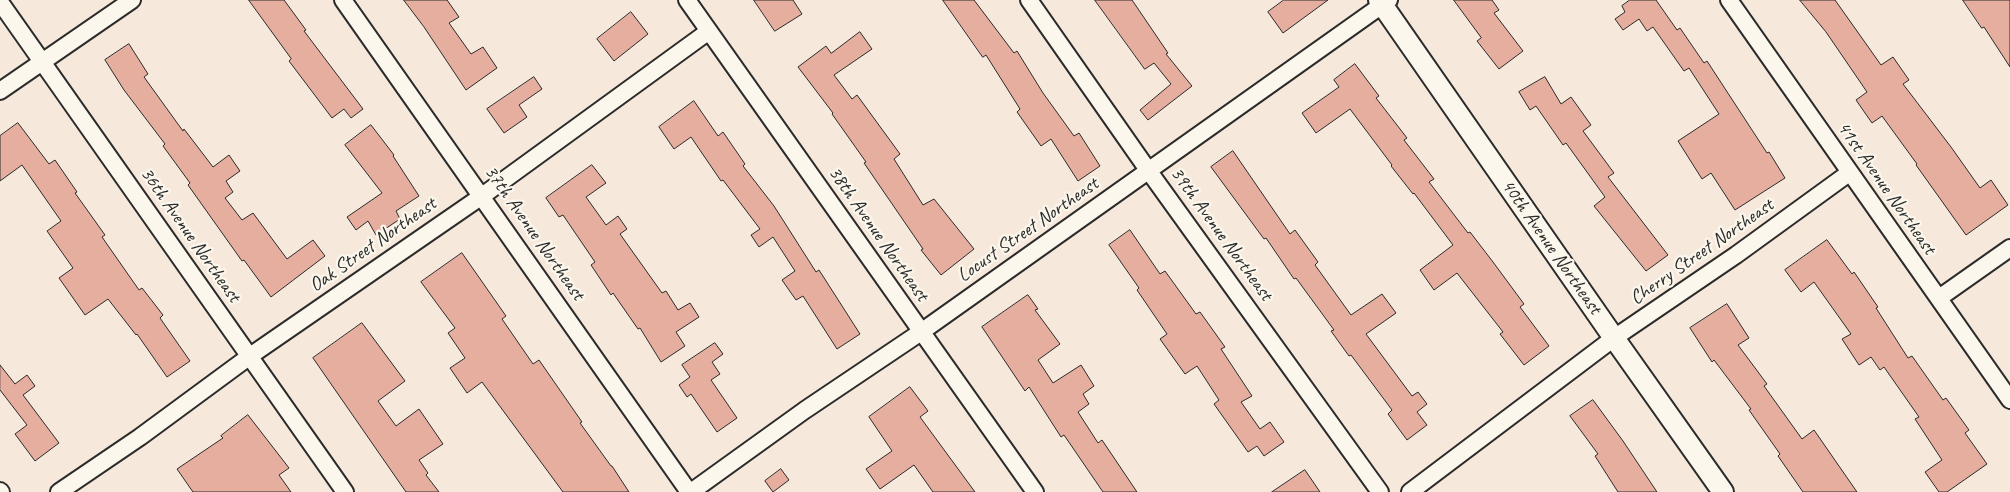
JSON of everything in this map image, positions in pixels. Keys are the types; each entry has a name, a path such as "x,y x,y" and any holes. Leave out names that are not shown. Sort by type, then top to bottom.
{"street":[{"path":"0,91 132,0"},
{"name":"37th Avenue Northeast","path":"343,0 690,492"},
{"name":"38th Avenue Northeast","path":"687,0 1035,492"},
{"name":"39th Avenue Northeast","path":"1029,0 1148,170 1380,492"},
{"name":"41st Avenue Northeast","path":"1729,0 2010,400"},
{"name":"36th Avenue Northeast","path":"0,2 345,492"},
{"name":"Locust Street Northeast","path":"690,492 805,410 921,332 1384,2"},
{"name":"40th Avenue Northeast","path":"1384,2 1614,338 1724,492"},
{"name":"Oak Street Northeast","path":"59,492 140,437 250,356 482,196 709,31"},
{"name":"Cherry Street Northeast","path":"1410,492 1614,338 1736,255 1850,172"},
{"path":"1939,298 2010,248"}],"building":[{"path":"249,0 284,0 306,30 304,31 363,109 351,118 344,109 332,118 289,61 291,59"},
{"path":"404,0 447,0 459,17 449,23 471,54 483,47 497,68 466,90"},
{"path":"754,0 793,0 802,14 775,31"},
{"path":"943,0 974,0 1014,53 1017,51 1043,93 1074,136 1079,133 1100,166 1078,181 1051,139 1041,146 1017,112 1020,109 986,55 983,57"},
{"path":"1095,0 1132,0 1168,53 1166,54 1192,86 1148,120 1140,110 1171,84 1154,63 1145,69"},
{"path":"1284,0 1328,0 1283,33 1268,12"},
{"path":"1454,0 1492,0 1499,10 1494,13 1523,51 1499,69 1477,41 1481,38"},
{"path":"1630,0 1656,0 1677,30 1680,28 1704,63 1707,61 1785,178 1735,210 1711,173 1702,179 1678,141 1719,114 1689,68 1684,71 1653,27 1647,31 1639,19 1623,30 1615,19 1625,12 1622,6"},
{"path":"1800,0 1835,0 1881,65 1893,57 1909,80 1903,84 1980,188 1991,180 2008,205 1966,235 1882,116 1872,123 1856,100 1867,92 1826,32"},
{"path":"1963,0 2010,0 2010,67 1984,27 1982,28"},
{"path":"631,12 648,34 614,61 597,39"},
{"path":"860,32 872,49 834,75 852,99 857,95 900,154 894,159 923,205 934,199 974,249 941,275 921,250 923,249 864,163 866,162 833,113 798,67 826,46 831,53"},
{"path":"129,44 148,74 144,77 183,131 184,129 213,167 229,155 240,171 226,181 233,192 225,198 242,220 253,213 287,259 313,240 325,256 271,297 244,260 242,261 188,185 190,183 163,146 165,144 124,90 105,60"},
{"path":"1355,64 1379,96 1376,98 1407,138 1404,140 1434,179 1429,182 1468,233 1470,232 1524,304 1520,307 1549,346 1524,365 1500,334 1503,332 1457,273 1434,290 1420,270 1453,245 1391,166 1350,109 1316,133 1302,113 1339,87 1334,80"},
{"path":"534,77 542,89 519,105 527,117 504,133 487,109"},
{"path":"1545,77 1561,104 1571,97 1591,125 1583,131 1614,173 1608,177 1668,255 1646,271 1594,206 1605,197 1566,143 1563,145 1536,106 1530,110 1519,92"},
{"path":"694,101 718,136 723,132 745,164 743,166 774,206 816,272 819,270 860,334 837,349 803,296 796,300 782,280 795,271 773,237 759,247 751,235 760,229 723,180 721,181 691,137 674,149 659,127"},
{"path":"18,123 49,164 55,160 77,192 75,193 105,235 102,237 139,290 142,288 163,315 160,318 190,361 167,377 137,334 108,299 85,315 59,278 73,268 47,231 61,221 22,165 0,181 0,136"},
{"path":"371,125 394,155 419,196 396,211 400,219 376,235 368,221 356,230 347,217 382,193 345,145"},
{"path":"1233,151 1290,234 1295,230 1318,262 1315,265 1351,315 1382,294 1396,313 1366,334 1412,396 1418,392 1427,404 1417,412 1427,425 1407,440 1388,414 1392,410 1351,355 1349,356 1331,331 1334,330 1211,167"},
{"path":"592,165 606,183 586,197 606,225 618,216 627,229 620,234 662,293 666,291 678,310 690,303 699,317 676,332 685,346 661,362 640,328 638,329 613,293 611,295 591,265 595,262 563,215 559,217 546,198"},
{"path":"1130,230 1160,274 1165,271 1196,314 1200,312 1225,347 1221,349 1252,396 1241,402 1260,429 1270,422 1284,442 1264,456 1257,446 1248,452 1214,404 1219,400 1197,366 1185,374 1160,339 1167,334 1137,290 1139,288 1109,245"},
{"path":"1827,240 1852,274 1854,272 1878,307 1876,308 1908,358 1912,356 1943,400 1946,398 1969,430 1965,433 1987,464 1947,492 1939,492 1925,472 1942,460 1915,419 1919,417 1884,367 1880,370 1871,357 1859,365 1842,339 1851,334 1814,282 1801,292 1785,270"},
{"path":"462,253 506,316 502,319 533,364 539,360 582,422 580,423 629,492 563,492 482,382 467,393 450,368 465,358 448,333 455,328 421,282"},
{"path":"1028,295 1038,309 1035,310 1060,344 1038,360 1053,383 1081,365 1094,386 1083,394 1089,404 1078,412 1098,443 1102,440 1137,492 1103,492 1064,435 1061,437 1029,387 1025,391 982,327"},
{"path":"1727,304 1749,338 1738,345 1767,384 1764,386 1802,439 1814,430 1857,492 1803,492 1778,456 1780,454 1749,410 1751,409 1714,360 1712,362 1690,328"},
{"path":"362,323 405,381 378,401 396,426 419,409 443,444 419,460 428,473 426,475 439,492 406,492 313,358"},
{"path":"715,343 723,354 712,362 720,374 711,380 737,418 717,432 691,394 687,397 679,385 690,377 682,365"},
{"path":"0,365 15,384 27,375 35,386 23,395 59,443 35,461 15,434 27,425 0,390"},
{"path":"910,387 928,411 920,417 975,492 933,492 914,465 880,489 866,469 892,451 869,417"},
{"path":"1593,400 1657,492 1618,492 1595,456 1598,454 1570,416"},
{"path":"248,415 289,468 279,475 291,492 193,492 177,469 223,438 221,436"},
{"path":"781,469 789,480 773,492 765,481"},
{"path":"1305,470 1320,492 1272,492"}]}
